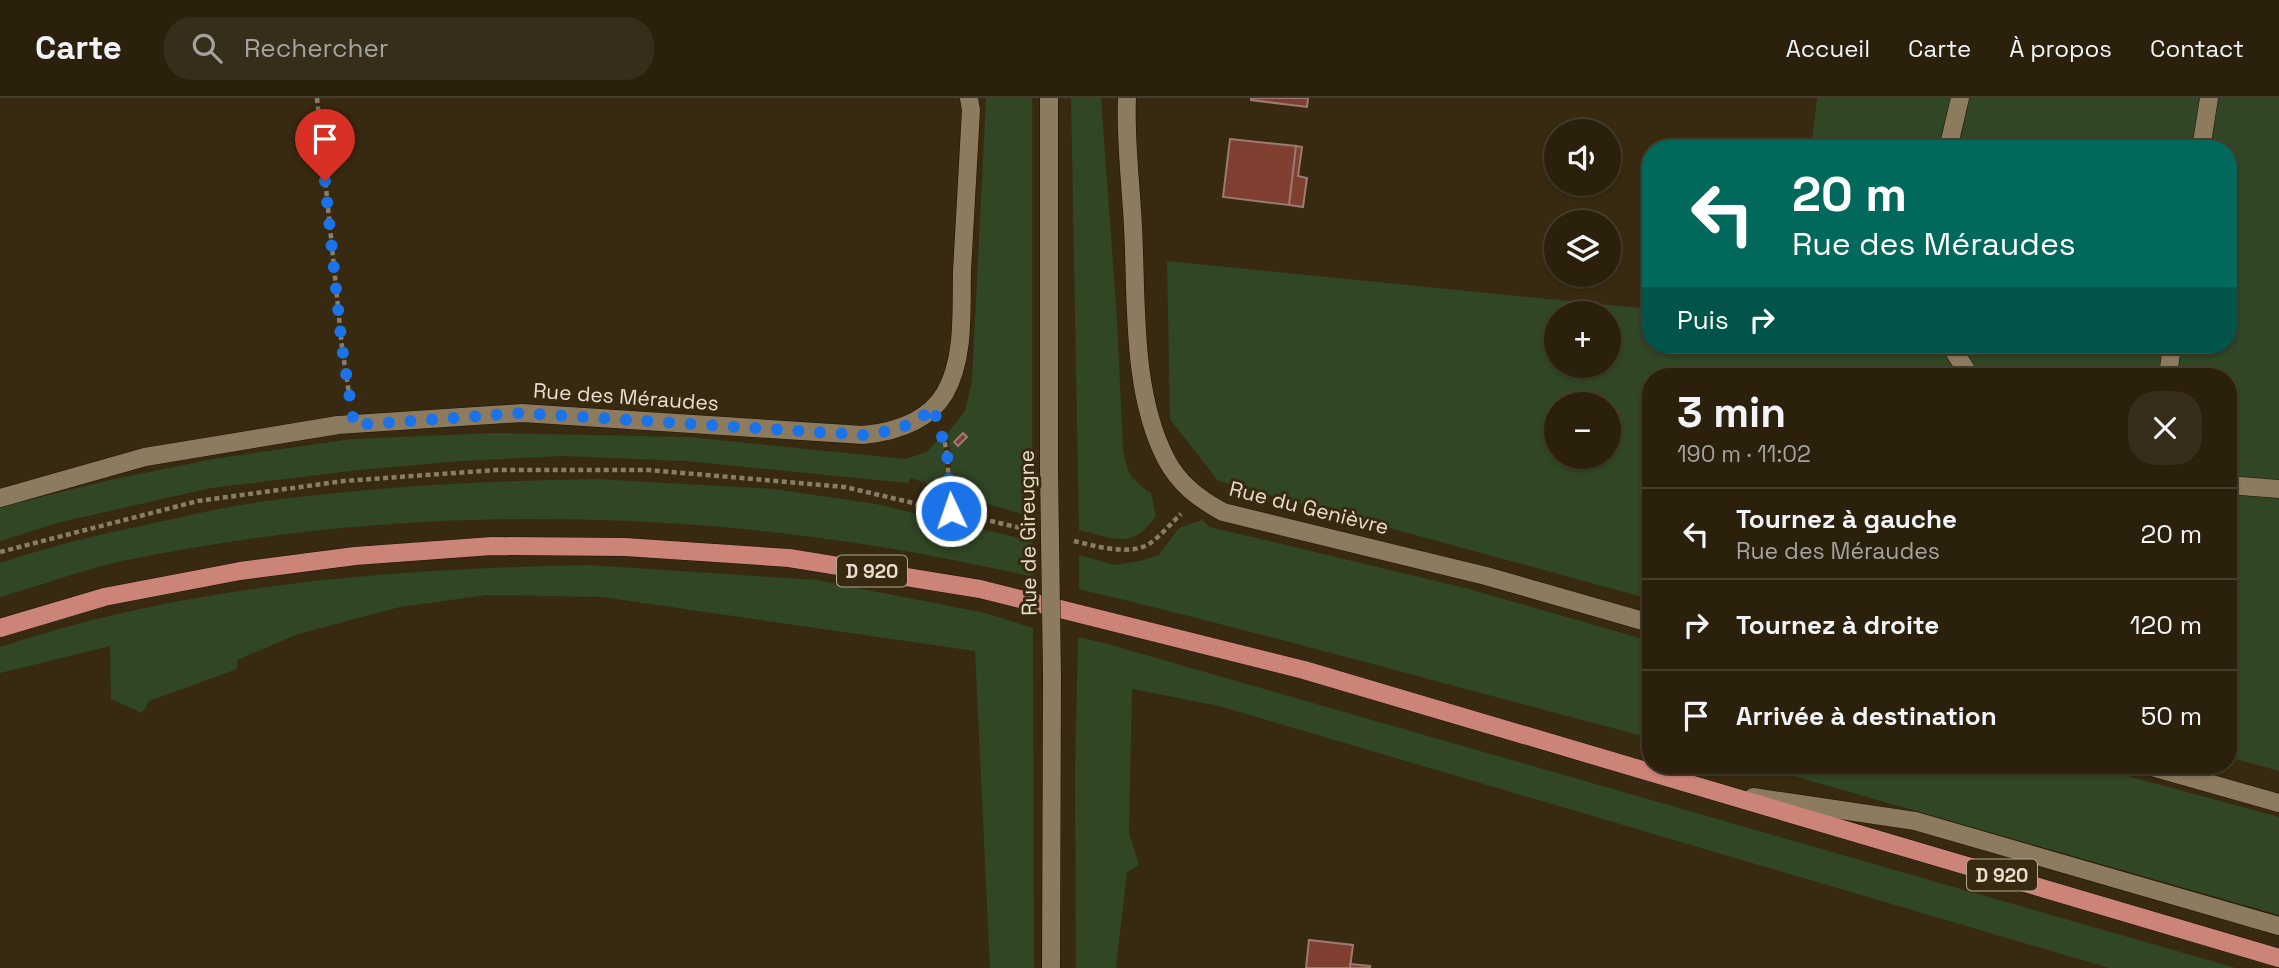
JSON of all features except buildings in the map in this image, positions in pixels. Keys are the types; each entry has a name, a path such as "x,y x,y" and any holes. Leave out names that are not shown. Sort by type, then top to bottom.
{"main road":[{"name":"D 920","path":"0,628 104,597 240,570 355,556 492,546 598,547 789,558 980,589 1304,670 1642,768"},
{"name":"D 920","path":"1662,774 2279,958"}],"street":[{"name":"Rue des Méraudes","path":"0,498 145,457 324,427 522,413 863,435 884,433 907,426 933,407 945,394 958,354 970,124 969,98"},
{"name":"Rue de Gireugne","path":"1049,98 1051,968"},
{"name":"Rue du Genièvre","path":"1127,98 1140,368 1155,436 1166,461 1179,480 1198,499 1223,513 1486,576 1642,621"},
{"path":"1950,140 1960,98"},
{"path":"2202,140 2209,98"},
{"path":"2237,486 2279,489"},
{"path":"2177,774 2279,803"},
{"path":"1724,792 1915,821 2279,926"}],"path":[{"path":"317,98 342,347 354,425"},
{"path":"933,407 947,453 951,511"},
{"path":"0,552 198,501 344,481 496,470 649,470 832,486 1027,530"},
{"path":"1063,538 1100,547 1134,549 1148,544 1198,499"}],"green space":[{"path":"986,98 1032,98 1032,517 951,493 951,455 947,434 965,411 972,381"},
{"path":"1071,98 1101,98 1117,319 1123,449 1131,475 1151,493 1156,516 1139,534 1122,539 1079,530"},
{"path":"1817,98 2279,98 2279,771 2237,759 2237,368 1642,368 1642,597 1218,481 1170,419 1167,261 1570,301 1544,301 1544,378 1621,378 1621,306 1642,308 1642,354 2237,354 2237,140 1812,140"},
{"path":"493,433 689,437 906,459 926,452 938,440 944,443 947,494 928,488 927,483 911,478 908,483 685,461 562,456 461,461 211,488 61,522 0,541 0,507 110,480 213,459 352,439"},
{"path":"596,479 774,489 876,504 1032,541 1033,577 921,554 808,536 694,525 581,519 467,520 354,527 240,540 127,560 0,597 0,563 76,541 216,510 296,497 381,489"},
{"path":"1202,520 1210,527 1469,589 1642,639 1642,736 1079,589 1079,555 1115,565 1140,561 1159,555 1179,528"},
{"path":"588,565 817,580 985,613 1033,628 1034,968 990,968 975,651 602,597 487,595 400,607 298,634 237,660 237,669 149,701 142,713 111,699 110,647 114,645 0,673 0,647 144,608 217,594 365,576"},
{"path":"1078,637 2236,968 2109,968 1219,706 1132,689 1129,833 1139,865 1127,872 1116,968 1076,968 1075,774"},
{"path":"1786,774 2120,774 2279,817 2279,915"}],"route":[{"path":"325,181 342,347 354,425 522,413 863,435 884,433 907,426 933,407 947,453 951,511"}]}
